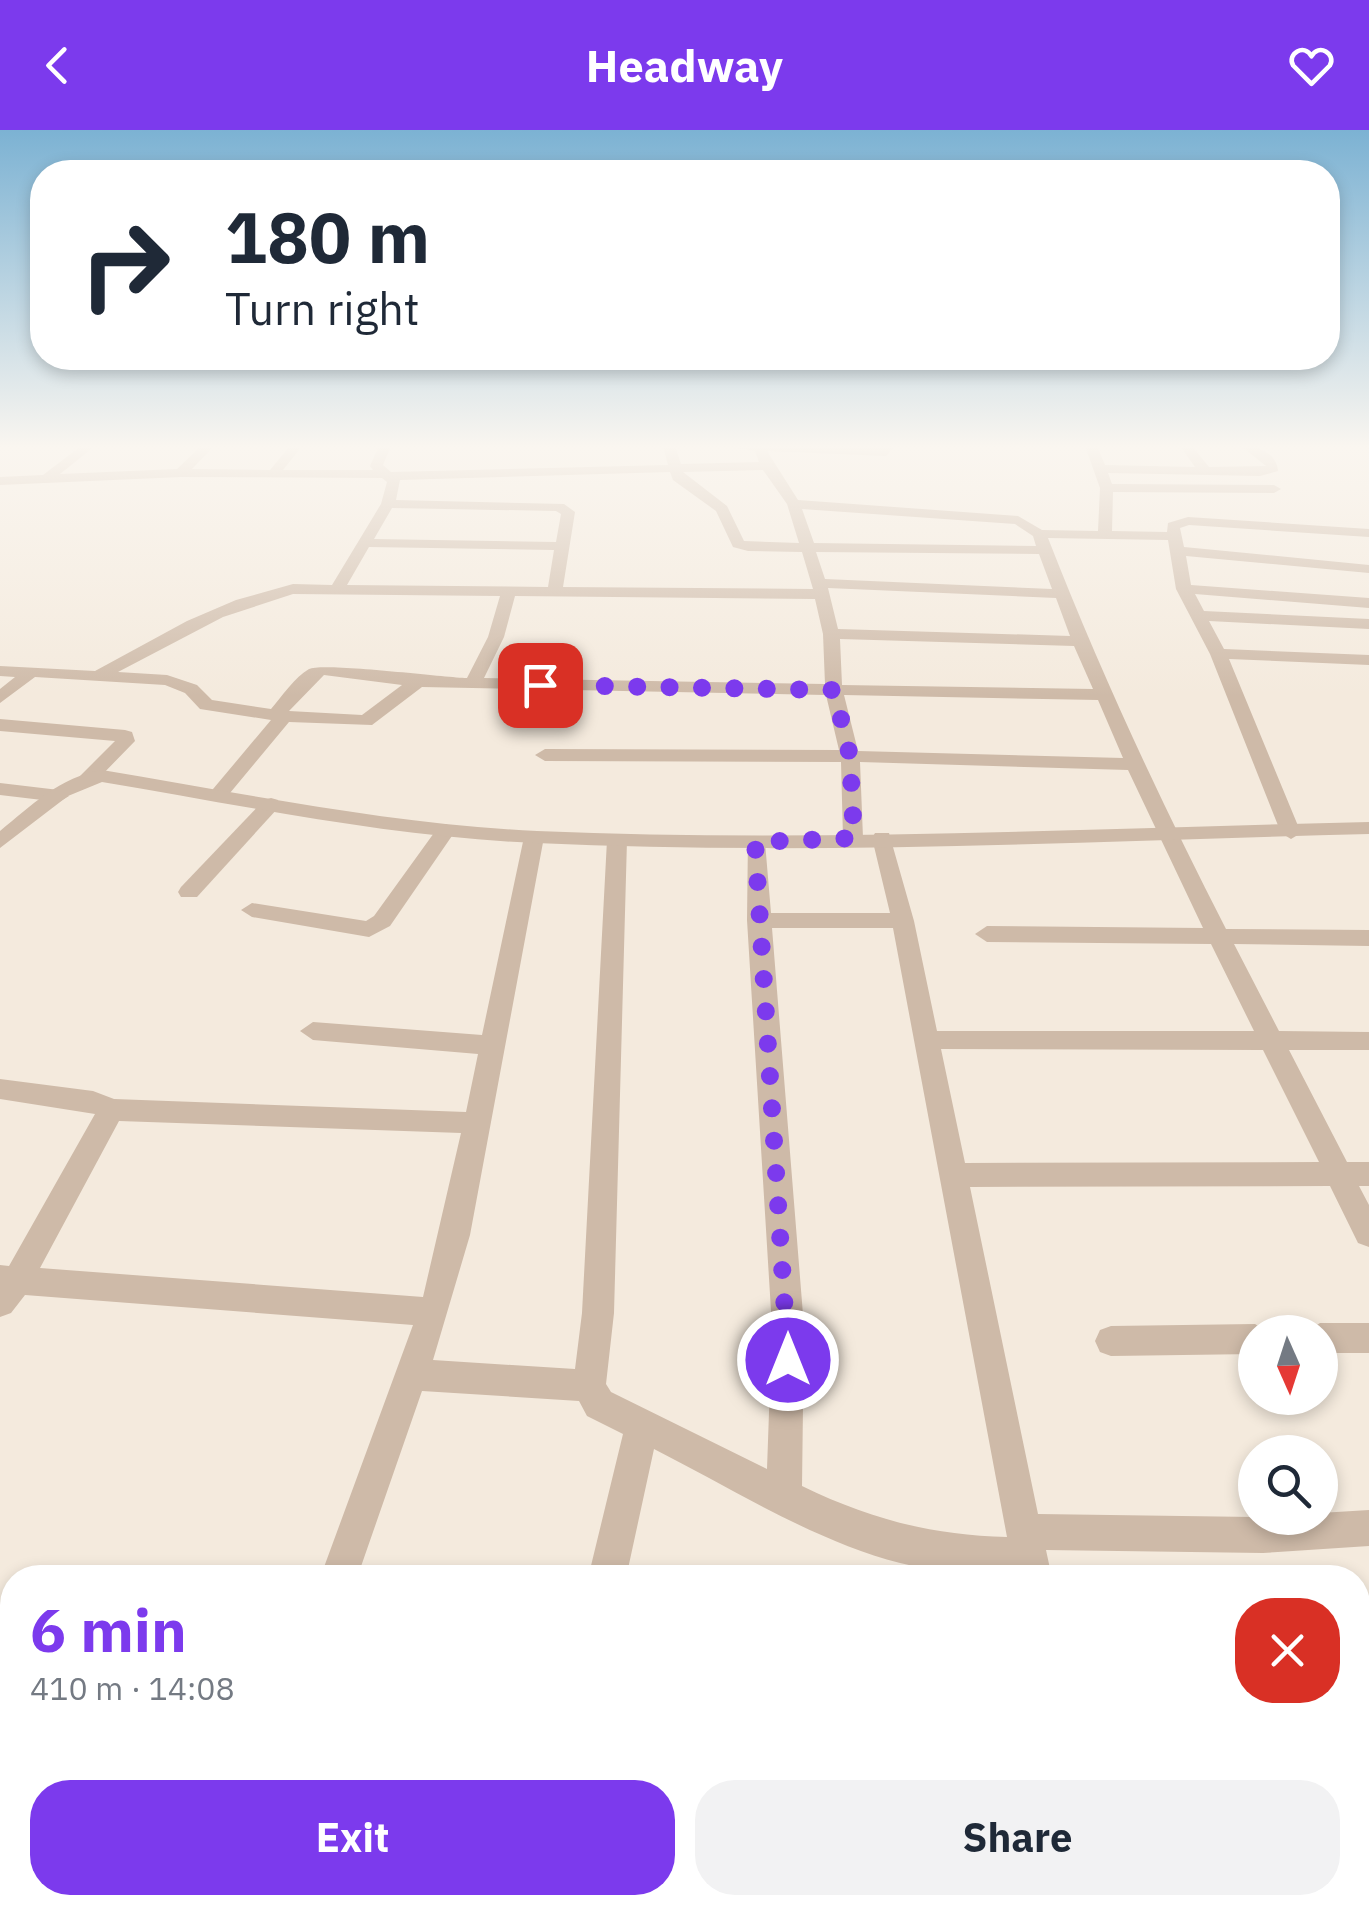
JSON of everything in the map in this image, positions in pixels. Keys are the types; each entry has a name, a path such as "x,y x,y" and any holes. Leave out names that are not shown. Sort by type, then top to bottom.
{"street":[{"path":"338,587 372,529"},
{"path":"555,590 566,529"},
{"path":"731,529 738,544 809,550 1042,542 1105,533 1369,569"},
{"path":"802,529 830,634 834,690 868,838 903,922 1029,1555"},
{"path":"1028,529 1042,542 1080,641 1167,834 1369,1234"},
{"path":"1174,529 1184,589 1218,654 1291,833"},
{"path":"1313,529 1369,533"},
{"path":"363,543 564,546"},
{"path":"98,676 168,637 255,598 293,589 820,589 1061,594"},
{"path":"1184,589 1369,603"},
{"path":"473,684 496,637 509,591"},
{"path":"1199,616 1369,624"},
{"path":"830,634 1080,641"},
{"path":"1218,654 1369,660"},
{"path":"0,671 166,680 191,689 206,705 279,716 366,721 418,682"},
{"path":"218,795 316,671 473,684 1105,696"},
{"path":"0,698 31,672"},
{"path":"0,725 125,736 126,741 90,776 0,842"},
{"path":"544,755 850,756 1138,764"},
{"path":"90,776 148,780 271,804 446,830 534,837 755,842 1291,833 1369,828"},
{"path":"0,790 59,796"},
{"path":"189,892 271,804"},
{"path":"252,910 352,930 369,928 382,921 446,830"},
{"path":"343,1565 434,1312 480,1123 534,837"},
{"path":"617,840 598,1313 589,1386 599,1404 850,1528 899,1544 952,1554 1029,1555 1369,1528"},
{"path":"755,842 788,1326 784,1496"},
{"path":"758,920 903,922"},
{"path":"987,934 1369,938"},
{"path":"313,1032 495,1046"},
{"path":"927,1040 1369,1041"},
{"path":"0,1090 94,1100 110,1110 480,1123"},
{"path":"110,1110 6,1288 434,1312"},
{"path":"954,1174 1369,1174"},
{"path":"1338,1338 1369,1338"},
{"path":"1112,1341 1238,1339"},
{"path":"411,1374 589,1386"},
{"path":"610,1565 642,1428"}],"route":[{"path":"540,685 834,690 850,756 854,838 755,842 788,1360"}]}
